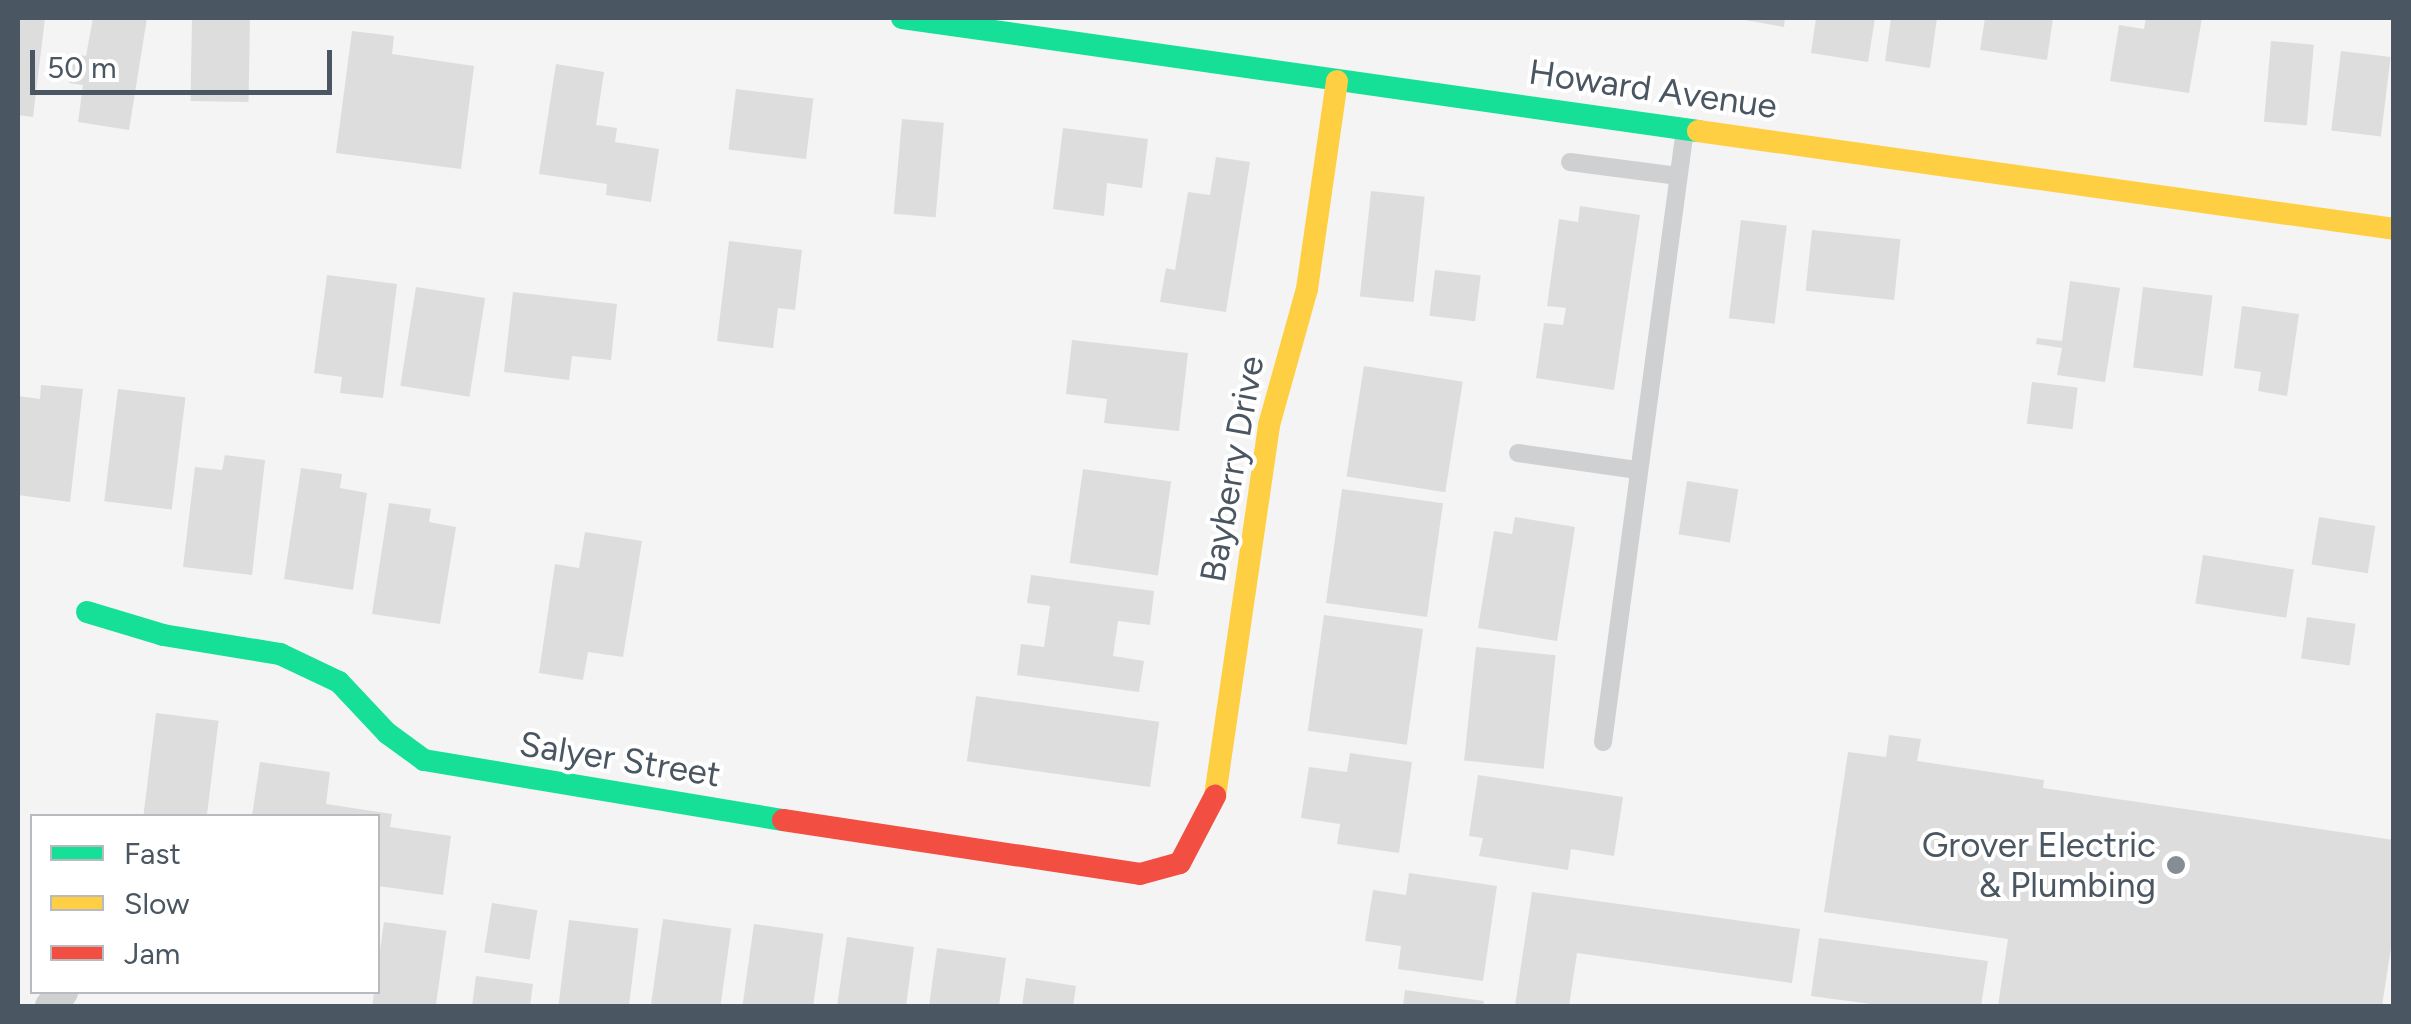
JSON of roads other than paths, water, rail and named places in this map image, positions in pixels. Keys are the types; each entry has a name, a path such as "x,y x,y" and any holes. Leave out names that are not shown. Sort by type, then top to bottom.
{"street":[{"name":"Howard Avenue","path":"902,18 1058,28 1337,81 2394,229"},
{"name":"Bayberry Drive","path":"1180,864 1212,810 1220,774 1269,425 1308,289 1337,81"},
{"name":"Salyer Street","path":"87,612 163,635 280,654 339,682 387,733 424,760 466,772 1140,874 1180,864"}],"lane":[{"path":"1603,742 1685,129"},
{"path":"1570,162 1678,176"},
{"path":"1518,453 1638,470"}],"place":[{"name":"Grover Electric & Plumbing","path":"2176,865"}]}
